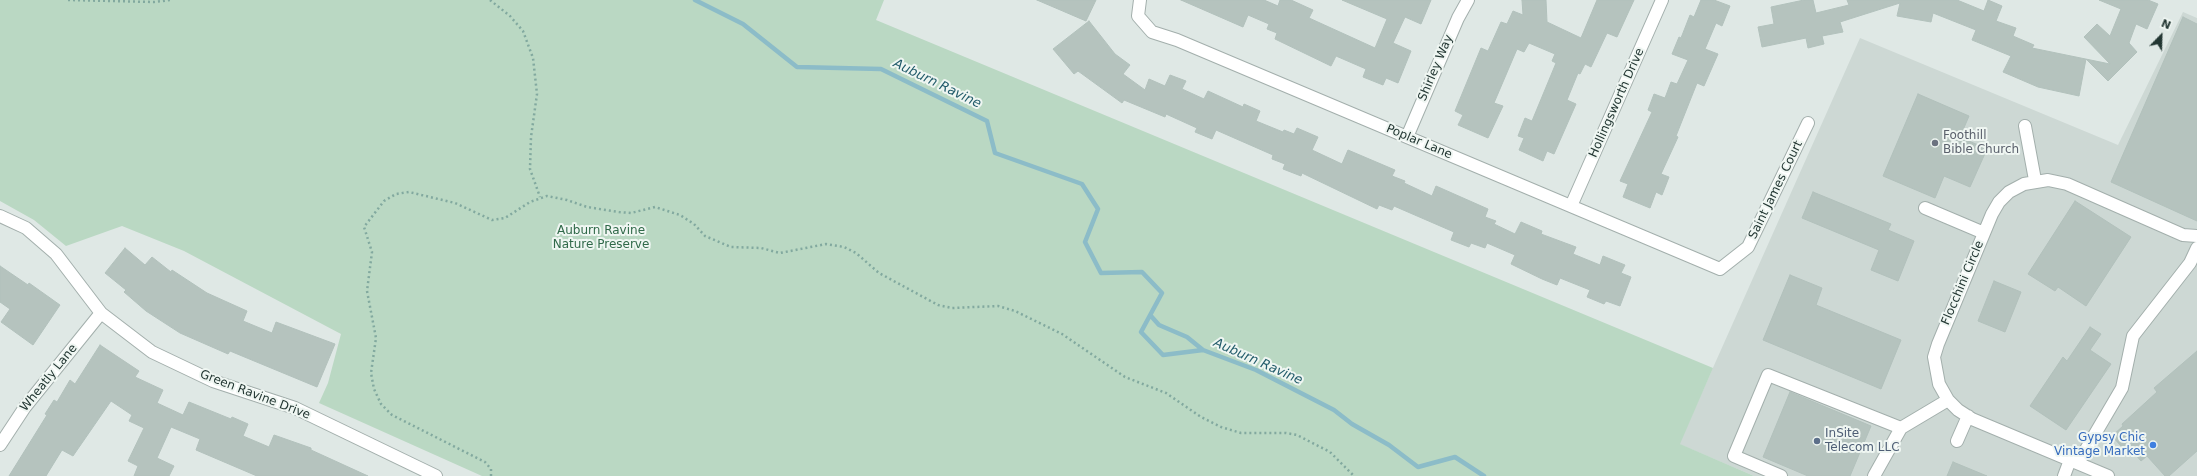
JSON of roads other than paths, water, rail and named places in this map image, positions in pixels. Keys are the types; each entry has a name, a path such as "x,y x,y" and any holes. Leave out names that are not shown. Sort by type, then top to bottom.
{"street":[{"name":"Poplar Lane","path":"1140,0 1138,16 1152,32 1177,40 1720,269"},
{"name":"Shirley Way","path":"1407,137 1458,18 1468,0"},
{"name":"Hollingsworth Drive","path":"1571,206 1662,0"},
{"name":"Saint James Court","path":"1720,269 1748,247 1808,122"},
{"path":"2025,126 2035,180"},
{"name":"Flocchini Circle","path":"2108,476 1968,416 1948,400 1939,384 1934,357 1938,344 1984,233 1999,202 2009,192 2024,184 2035,180 2048,180 2067,184 2183,235 2197,236"},
{"path":"1925,208 1984,233"},
{"name":"Green Ravine Drive","path":"0,216 26,228 56,254 101,314 152,352 213,381 295,408 434,476"},
{"path":"2064,476 2122,388 2133,336 2190,263 2197,248"},
{"name":"Wheatly Lane","path":"0,446 25,407 101,314"},
{"path":"1781,476 1734,456 1768,375 1901,428"},
{"path":"1874,476 1901,428 1948,400"},
{"path":"1957,442 1968,416"}],"waterway":[{"name":"Auburn Ravine","path":"695,0 743,24 797,67 881,69 987,121 995,153 1082,184 1098,209 1085,242 1101,273 1142,272 1162,293 1141,332 1163,355 1203,350 1256,370 1334,410 1352,424 1389,445 1418,467 1455,457 1484,476"},
{"path":"1151,316 1159,325 1187,337 1203,350"}],"place":[{"name":"Foothill Bible Church","path":"1935,143"},
{"name":"InSite Telecom LLC","path":"1817,441"},
{"name":"Gypsy Chic Vintage Market","path":"2153,445"}],"park label":[{"name":"Auburn Ravine Nature Preserve","path":"601,238"}]}
